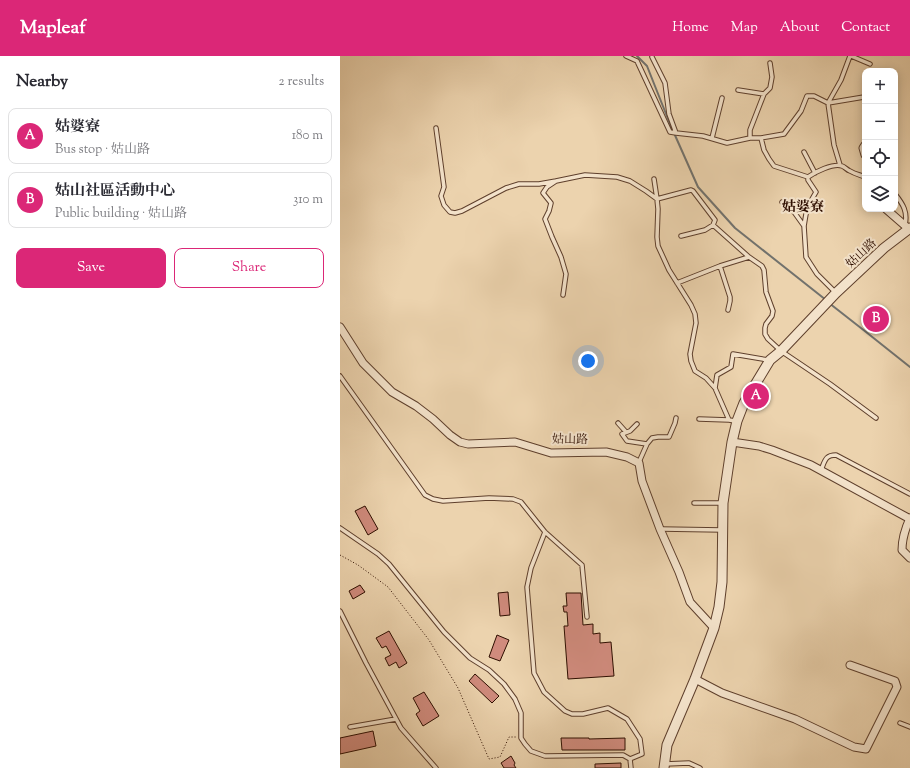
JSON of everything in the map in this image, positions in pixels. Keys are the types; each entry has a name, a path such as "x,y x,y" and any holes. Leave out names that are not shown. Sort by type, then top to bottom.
{"street":[{"path":"889,212 908,228"},
{"name":"姑山路","path":"781,351 834,295 884,248 908,228"},
{"name":"姑山路","path":"340,327 363,363 392,392 416,406 460,442 468,444 515,442 551,453 606,452 627,457 639,463"},
{"path":"664,766 666,745 695,679 714,628 719,607 722,582 723,503 732,442 733,420 770,360 781,351"},
{"path":"732,442 759,446 811,465 910,518 904,530 902,543 902,550 910,558"},
{"path":"639,463 642,480 690,602 714,628"},
{"path":"695,679 722,692 795,719 854,747 866,749 897,687 895,681 850,665"}],"lane":[{"path":"626,56 637,62 670,132 703,136 727,143 750,138 761,138 784,134 801,111 807,96 814,96 828,103 862,97"},
{"path":"652,56 665,83 669,114 676,133"},
{"path":"840,165 834,145 828,103 841,80 850,56 870,64"},
{"path":"750,138 750,130 764,94 770,88 772,77 770,63"},
{"path":"738,90 764,94"},
{"path":"712,138 722,98"},
{"path":"436,128 444,187 441,196 444,205 450,212 455,213 462,211 506,188 519,184 539,184 585,175 617,177 630,181 657,199"},
{"path":"761,138 764,150 774,166 808,177"},
{"path":"804,152 814,173"},
{"path":"808,177 814,173 835,165 843,166 848,170 863,176"},
{"path":"808,177 808,180 816,192 806,214 804,226 806,257 817,274 834,295"},
{"path":"654,179 658,209 658,246 669,270 695,314 696,322 690,354 692,366 695,371 706,378 715,388 733,420"},
{"path":"556,180 547,187 543,193 551,203 545,219 561,257 566,274 563,295"},
{"path":"657,199 691,190 715,220 713,224 705,230 681,236"},
{"path":"898,198 903,204 908,228"},
{"path":"782,202 789,205 804,226"},
{"path":"713,224 749,257 762,266 764,270 766,292 773,311 772,316 766,324 765,334 768,339 781,351 830,384 876,418"},
{"path":"677,282 749,257"},
{"path":"720,266 730,298 728,310"},
{"path":"715,388 717,375 731,367 733,354 770,360"},
{"path":"340,376 426,496 443,501 489,498 513,499 521,502 546,532 582,565 587,617"},
{"path":"639,463 647,444 652,438 669,438 676,418"},
{"path":"699,419 733,420"},
{"path":"618,423 626,432"},
{"path":"637,424 630,431 622,434 627,441 647,444"},
{"path":"820,471 826,459 831,455 836,455 910,494"},
{"path":"694,503 723,503"},
{"path":"340,528 378,554 389,564 444,632 470,658 489,670 504,684 515,698 521,713 521,738 531,751 546,756 623,755 630,759"},
{"path":"660,529 723,530"},
{"path":"546,532 531,568 527,587 534,673 544,692 565,711 572,714 583,714 608,708 627,719 640,739 642,754 630,759"},
{"path":"340,611 401,728 436,768"},
{"path":"350,727 396,719"},
{"path":"900,723 910,727"},
{"path":"630,759 631,768"},
{"path":"664,766 689,763 700,768"}],"path":[{"path":"340,555 358,565 388,587 429,640 458,688 489,759 500,757 509,737 521,738"}],"building":[{"path":"870,309 888,325 883,330 865,314"},
{"path":"365,506 378,529 368,535 355,511"},
{"path":"360,585 365,592 353,599 349,591"},
{"path":"508,592 510,615 500,616 498,593"},
{"path":"566,593 581,593 583,625 593,624 593,634 600,633 600,643 611,642 614,676 568,679 564,626 568,626 567,612 564,612 563,606 567,606"},
{"path":"389,631 407,663 399,668 396,662 389,666 385,658 391,655 386,646 382,648 376,638"},
{"path":"497,635 509,640 500,661 489,657"},
{"path":"475,674 499,696 492,703 469,681"},
{"path":"424,692 439,716 423,726 416,714 420,711 413,698"},
{"path":"373,731 376,746 340,754 340,738"},
{"path":"561,738 625,738 625,750 562,750"},
{"path":"511,756 516,768 504,768 501,763"},
{"path":"621,763 621,768 595,768 595,764"}],"waterway":[{"path":"637,56 647,66 670,124 698,187 735,228 826,300"},
{"path":"829,303 910,367"}],"place":[{"name":"姑山社區活動中心","path":"876,319"},
{"name":"姑婆寮","path":"756,396"}],"district":[{"name":"姑婆寮","path":"803,206"}]}
